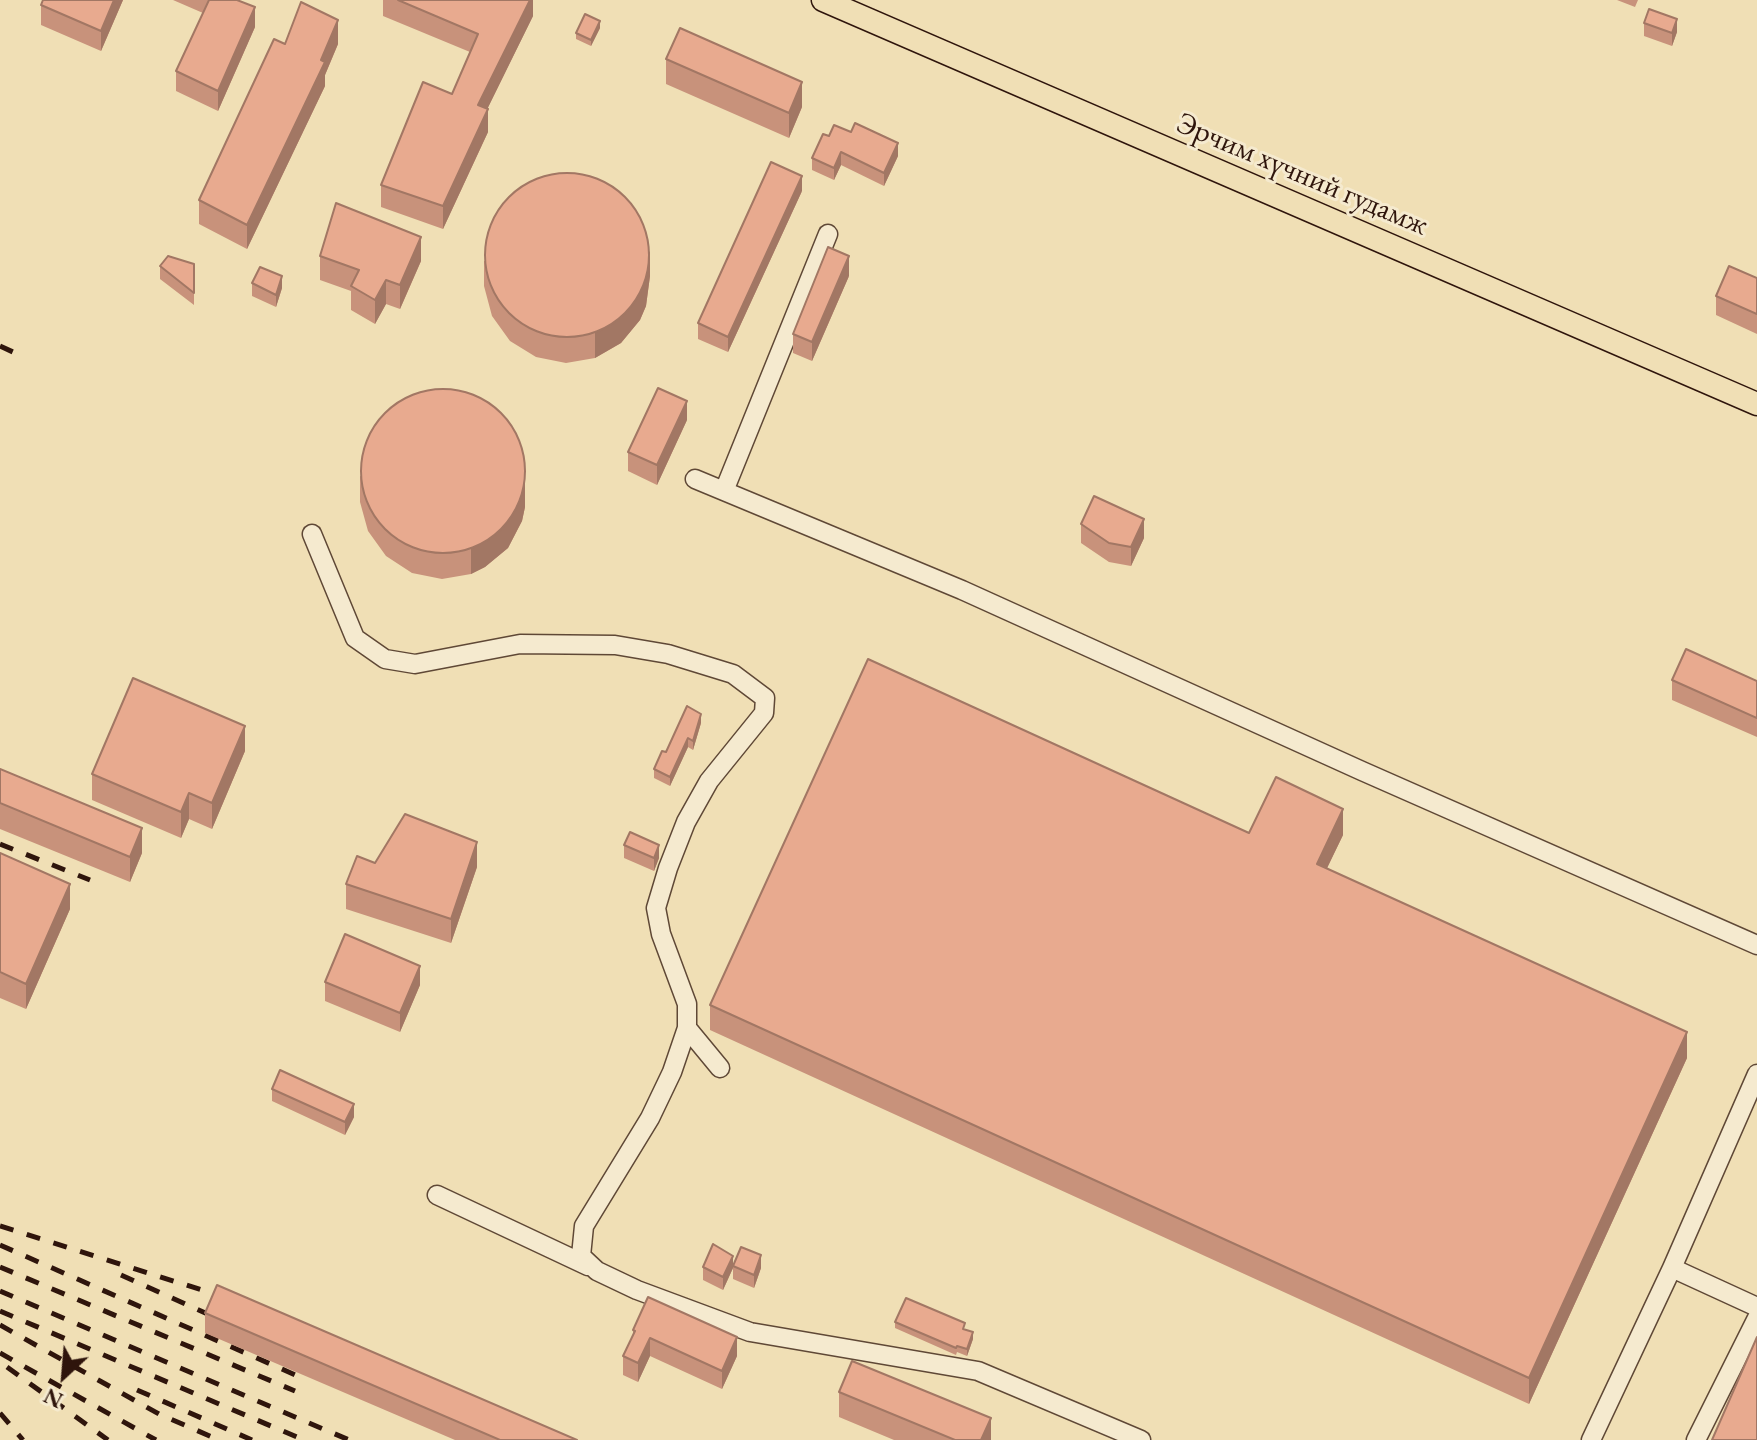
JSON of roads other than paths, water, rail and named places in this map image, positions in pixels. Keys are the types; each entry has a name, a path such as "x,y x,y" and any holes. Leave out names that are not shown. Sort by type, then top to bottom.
{"main road":[{"name":"Эрчим хүчний гудамж","path":"823,0 1757,404"}],"street":[{"path":"724,491 828,234"},
{"path":"695,479 976,596 1757,945"},
{"path":"312,534 355,638 385,659 415,664 520,644 615,645 668,654 733,674 765,698 764,713 709,781 686,822 656,908 661,934 687,1004 687,1028 672,1072 650,1118 584,1226 581,1256 597,1271"},
{"path":"687,1028 720,1068"},
{"path":"1591,1440 1672,1268 1757,1074"},
{"path":"437,1195 637,1290 750,1332 978,1371 1141,1440"},
{"path":"1672,1268 1757,1307"},
{"path":"1696,1440 1757,1318"}],"railway":[{"path":"0,346 13,352"},
{"path":"0,844 90,880"},
{"path":"0,1226 205,1291 232,1303"},
{"path":"0,1245 300,1377"},
{"path":"0,1267 295,1391"},
{"path":"121,1275 212,1316"},
{"path":"0,1291 349,1440"},
{"path":"0,1311 304,1440"},
{"path":"0,1325 159,1414 219,1440"},
{"path":"0,1353 156,1440"},
{"path":"7,1367 108,1440"},
{"path":"137,1390 252,1440"},
{"path":"0,1413 23,1440"}]}
